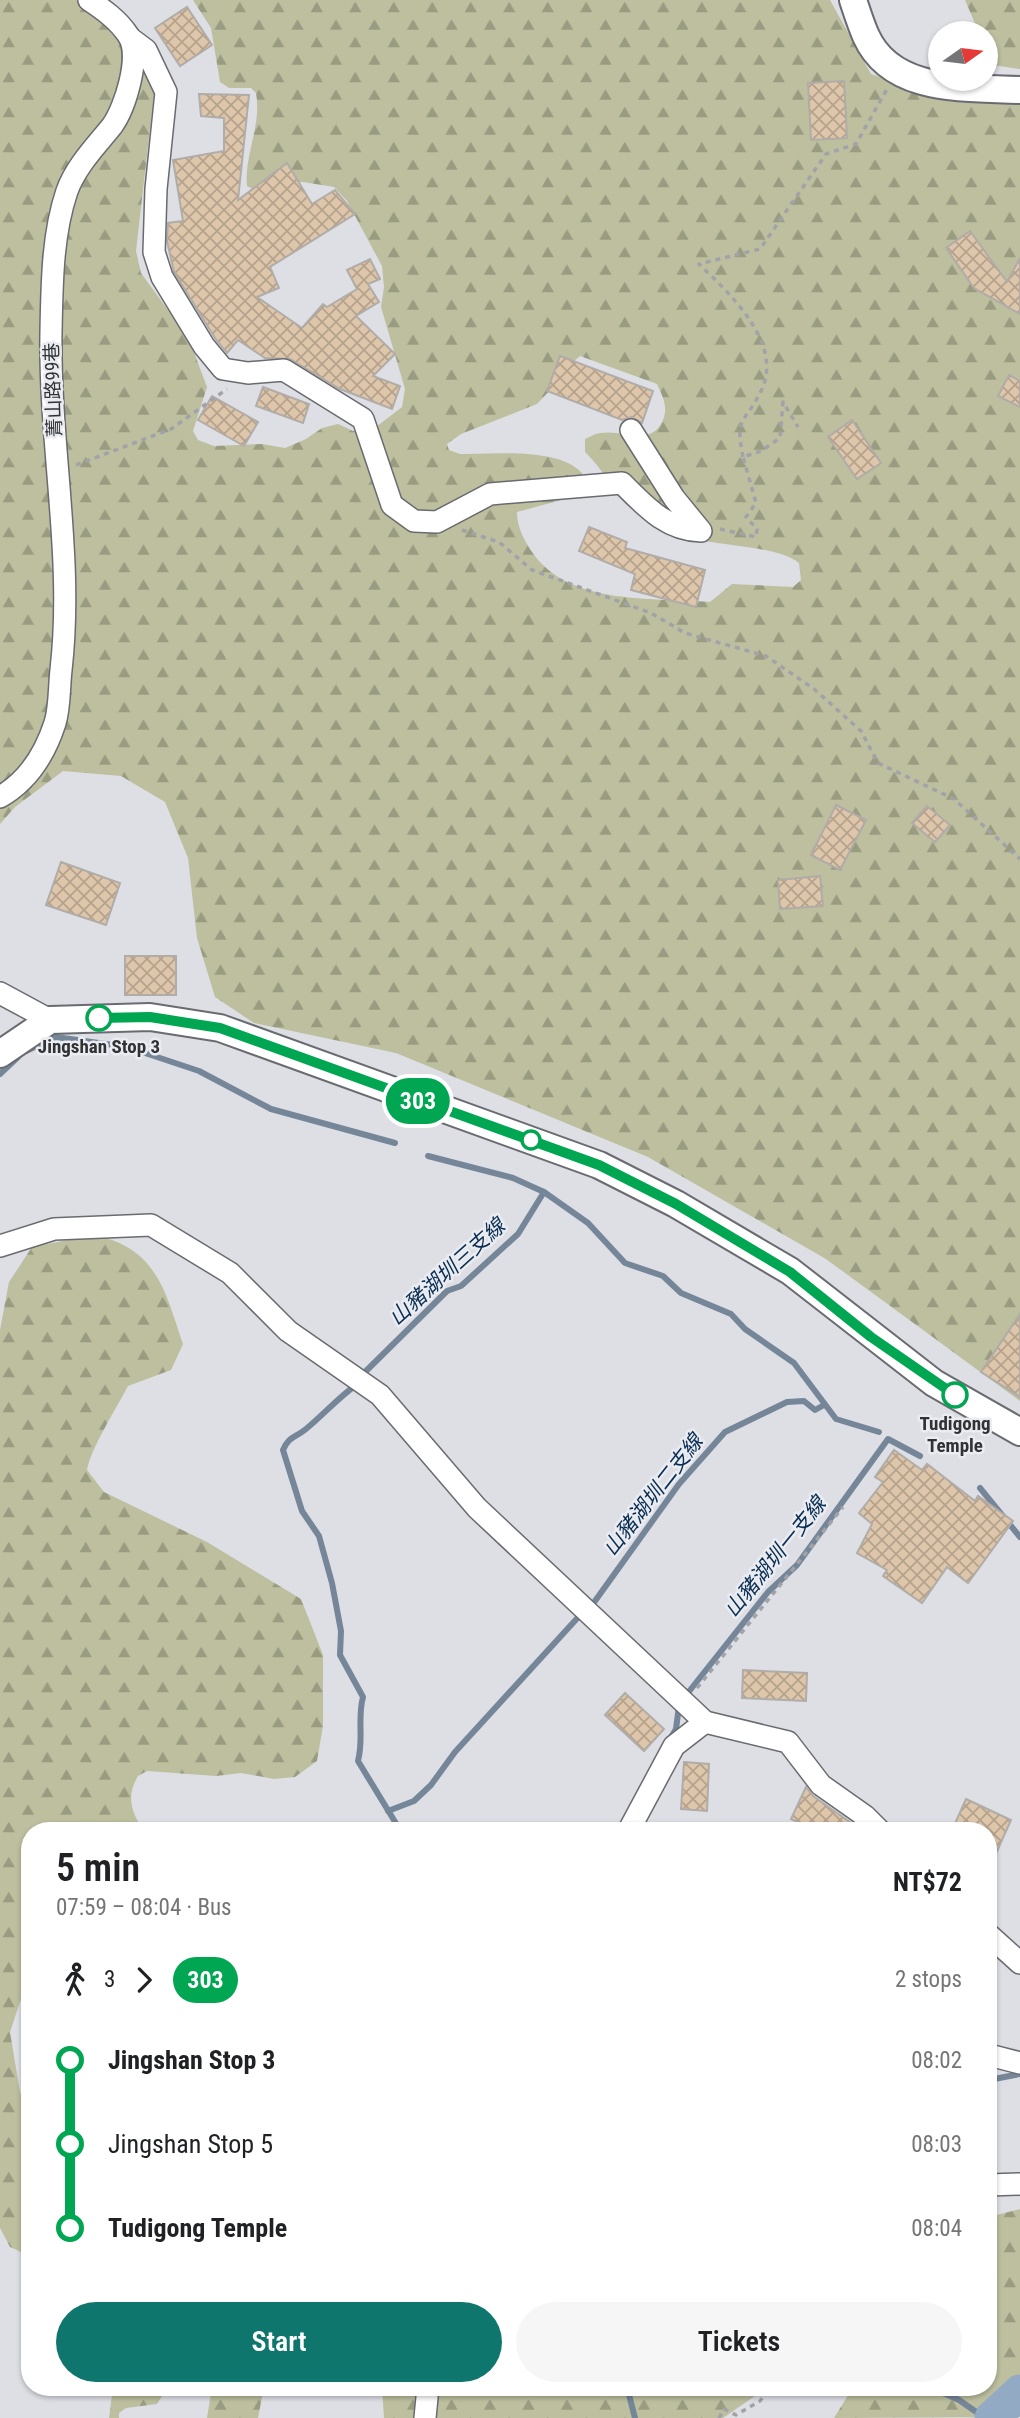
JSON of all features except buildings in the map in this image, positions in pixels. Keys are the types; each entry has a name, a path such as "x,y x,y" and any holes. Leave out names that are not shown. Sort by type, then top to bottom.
{"street":[{"path":"89,0 108,7 130,38 146,50 166,92 156,189 154,252 162,277 204,346 223,369 248,373 284,370 363,419 391,505 414,521 437,522 489,494 622,483 656,516 685,531 701,531"},
{"path":"853,0 867,38 896,72 938,85 1020,90"},
{"name":"菁山路99巷","path":"0,797 14,789 37,764 55,721 66,630 50,379 57,233 68,189 88,155 114,123 127,93 132,70 130,38"},
{"path":"631,430 674,498 701,531"},
{"path":"0,993 50,1020 150,1017 220,1028 599,1165 676,1204 790,1272 934,1383 1020,1432"},
{"path":"0,1055 50,1020"},
{"path":"0,1246 54,1228 150,1225 230,1273 288,1331 380,1395 477,1508 705,1722 789,1742 821,1785 871,1822"},
{"path":"633,1822 674,1746 705,1722"},
{"path":"997,1942 1020,1963"},
{"path":"997,2057 1020,2063"},
{"path":"997,2185 1020,2184"},
{"path":"425,2418 427,2396"}],"path":[{"path":"701,531 716,528 757,537 757,529 746,517 756,503 738,431 742,417 760,393 766,376 761,334 730,293 699,264 760,249 826,154 856,144 896,72"},
{"path":"58,472 171,429 248,373"},
{"path":"743,457 761,451 780,438 783,402 798,427"},
{"path":"437,522 499,542 532,570 651,613 685,633 766,656 814,689 861,731 878,763 954,799 1020,859"},
{"path":"684,1703 843,1507"},
{"path":"719,2418 724,2409 736,2415 747,2410 762,2396"}],"green space":[{"path":"0,0 104,0 155,85 136,251 141,273 189,339 207,387 193,431 198,440 214,446 262,444 285,448 322,428 338,424 353,431 376,427 402,407 405,389 381,307 384,287 382,266 347,201 334,187 303,182 278,183 257,191 247,186 248,163 257,117 256,93 251,88 229,88 220,82 211,28 193,0 830,0 871,74 907,86 928,88 928,91 1020,99 1020,1401 826,1259 648,1157 396,1053 254,1023 215,997 197,938 188,858 165,802 121,776 63,771 15,807 0,824","holes":["580,356 657,384 663,398 664,417 657,429 650,434 597,434 585,439 585,452 634,509 666,529 702,540 773,552 799,563 801,580 793,587 732,584 710,602 613,595 567,582 548,569 532,552 518,523 517,512 580,495 582,473 558,459 507,453 460,454 449,450 447,444 461,434 537,404 558,382 562,371"]},
{"path":"965,0 1020,0 1020,69 998,66 998,21 974,21"},
{"path":"73,1239 112,1240 141,1257 160,1282 183,1344 171,1370 128,1386 99,1440 87,1470 104,1492 207,1542 301,1599 323,1655 323,1726 317,1761 295,1777 274,1779 241,1773 216,1776 147,1771 138,1776 132,1790 133,1810 138,1822 21,1822 21,1999 10,2032 21,2095 21,2252 10,2247 0,2228 0,1330 9,1282 32,1247"},
{"path":"1020,2209 1020,2417 834,2418 848,2396 997,2396 997,2215"},
{"path":"112,2396 162,2396 157,2404 126,2408 119,2413 119,2418 109,2418"},
{"path":"211,2396 262,2396 258,2418 207,2418"},
{"path":"383,2396 755,2396 723,2418 384,2418"}],"waterway":[{"path":"26,1051 56,1037 127,1047 199,1071 271,1109 395,1143"},
{"path":"0,1074 18,1057"},
{"path":"428,1156 513,1178 544,1192 588,1223 625,1263 663,1276 681,1293 731,1314 745,1329 794,1363 836,1419 879,1432"},
{"name":"山豬湖圳三支線","path":"365,1372 447,1291 461,1286 518,1234 544,1192"},
{"path":"356,1385 290,1440 283,1450 302,1511 319,1536 341,1631 340,1655 363,1697 358,1761 395,1822"},
{"name":"山豬湖圳二支線","path":"595,1601 679,1484 725,1432 787,1402 804,1401 815,1410 824,1405"},
{"name":"山豬湖圳一支線","path":"687,1694 768,1592 797,1565 888,1439 920,1456"},
{"path":"980,1488 1020,1537"},
{"path":"388,1811 414,1801 431,1785 455,1752 582,1613"},
{"path":"670,1739 676,1729 679,1706"},
{"path":"997,2078 1020,2074"},
{"path":"992,2418 1020,2392"},
{"path":"629,2396 635,2418"},
{"path":"950,2396 985,2418"}],"bus line":[{"name":"303","path":"99,1018 150,1017 220,1028 599,1165 676,1204 790,1272 871,1337 955,1395"}],"place":[{"name":"Jingshan Stop 3","path":"99,1018"},
{"name":"Tudigong Temple","path":"955,1395"}]}
